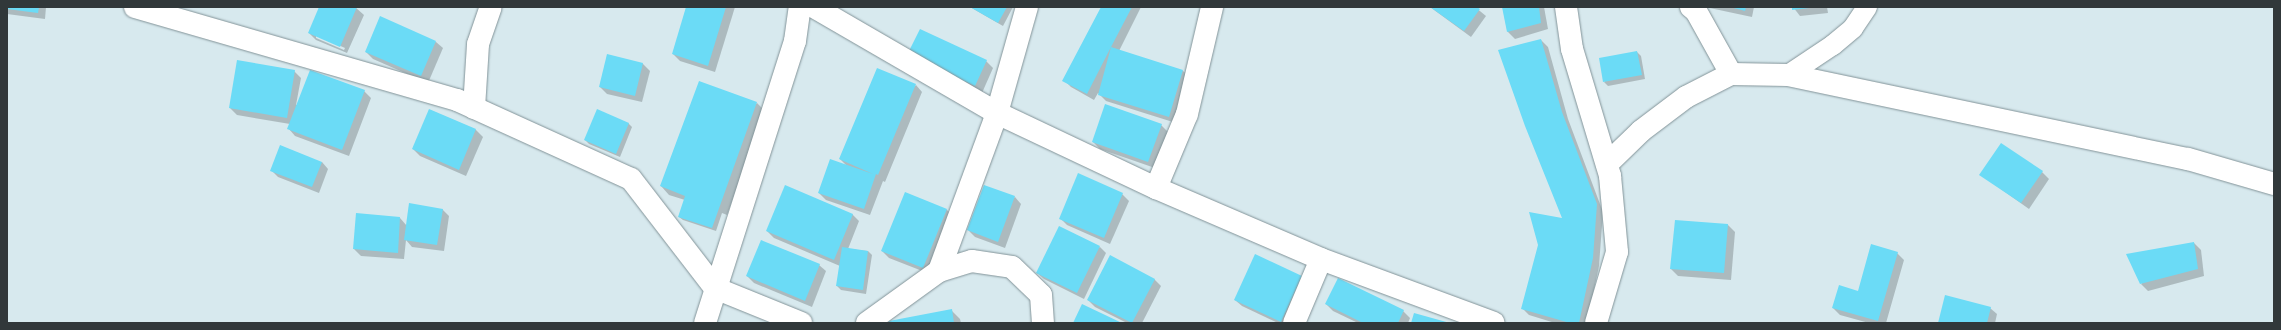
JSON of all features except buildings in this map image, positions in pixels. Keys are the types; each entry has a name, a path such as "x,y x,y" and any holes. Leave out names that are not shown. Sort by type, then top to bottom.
{"street":[{"path":"135,7 457,100 631,179 715,288 801,323"},
{"path":"474,108 478,44 491,7"},
{"path":"706,323 715,288 795,41 800,7"},
{"path":"814,7 997,113 1156,188 1321,259 1494,323"},
{"path":"939,271 997,113 1027,7"},
{"path":"1156,188 1188,114 1212,7"},
{"path":"1566,7 1572,50 1610,176 1617,252 1596,323"},
{"path":"1691,7 1696,11 1731,74"},
{"path":"1607,164 1640,131 1686,97 1731,74 1788,75 2181,158 2274,184"},
{"path":"1294,323 1321,259"},
{"path":"867,323 939,271 972,261 1012,267 1041,295 1043,323"}],"lane":[{"path":"1788,75 1833,45 1853,28 1867,7"}]}
